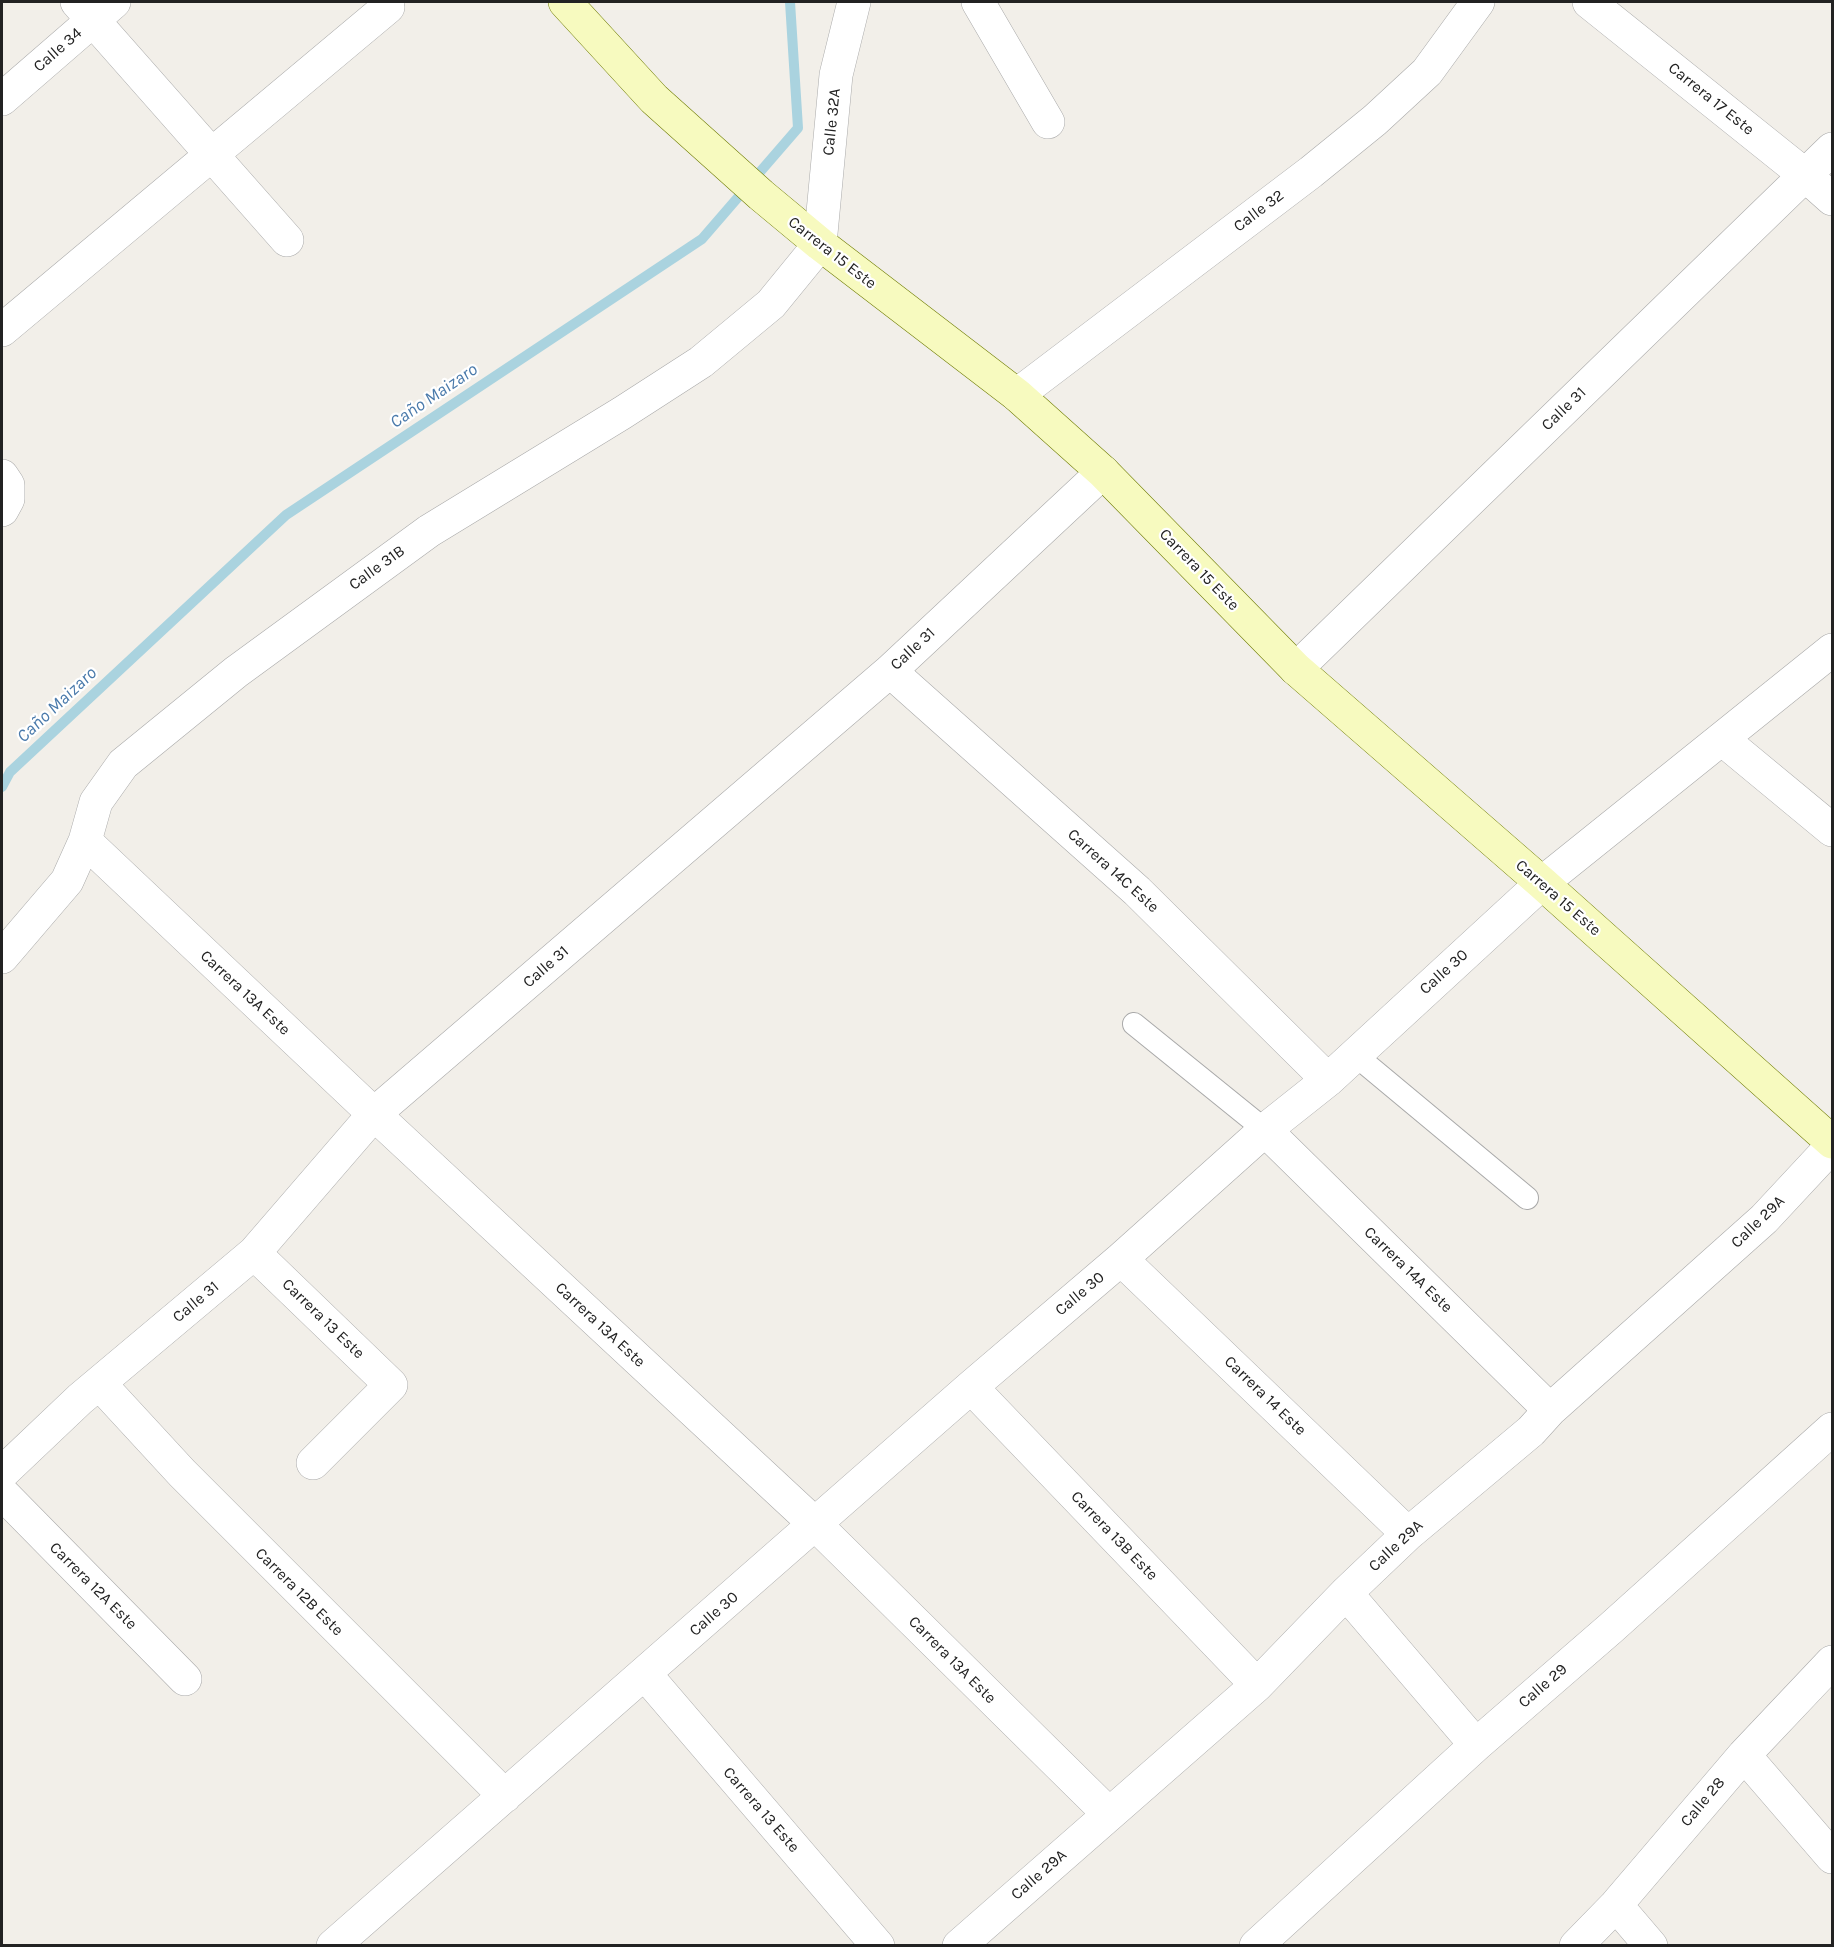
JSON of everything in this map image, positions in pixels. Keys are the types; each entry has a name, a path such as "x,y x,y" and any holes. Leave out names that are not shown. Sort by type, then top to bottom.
{"street":[{"name":"Carrera 15 Este","path":"565,2 654,99 761,195 820,244 1017,395 1103,472 1296,669 1542,883 1833,1144"},
{"name":"Calle 32A","path":"820,244 836,75 854,2"},
{"path":"978,2 1048,122"},
{"name":"Calle 32","path":"1017,395 1311,172 1375,120 1427,72 1478,2"},
{"name":"Carrera 17 Este","path":"1589,2 1833,199"},
{"path":"2,330 388,7"},
{"path":"95,8 212,153 287,240"},
{"name":"Calle 34","path":"2,99 95,8"},
{"name":"Calle 31","path":"1296,669 1833,149"},
{"name":"Calle 31B","path":"2,957 67,881 85,841 96,802 123,764 219,686 320,609 429,531 701,362 771,304 820,244"},
{"name":"Calle 31","path":"2,1473 99,1383 254,1253 374,1114 890,671 1103,472"},
{"path":"2,477 8,485 8,499 2,510"},
{"name":"Calle 30","path":"333,1946 971,1387 1121,1259 1265,1130 1328,1080 1542,883 1833,650"},
{"name":"Carrera 14C Este","path":"890,671 1137,891 1328,1080"},
{"path":"1722,739 1833,830"},
{"name":"Carrera 13A Este","path":"85,841 374,1114 815,1524 1109,1814"},
{"name":"Carrera 14A Este","path":"1265,1130 1550,1410"},
{"name":"Calle 29A","path":"959,1946 1257,1685 1346,1593 1408,1534 1531,1431 1550,1410 1764,1219 1833,1144"},
{"name":"Carrera 13 Este","path":"254,1253 391,1384 313,1463"},
{"name":"Carrera 14 Este","path":"1121,1259 1408,1534"},
{"name":"Carrera 12B Este","path":"99,1383 182,1473 505,1796"},
{"name":"Carrera 13B Este","path":"971,1387 1257,1685"},
{"name":"Calle 29","path":"1256,1946 1476,1745 1611,1628 1833,1429"},
{"name":"Carrera 12A Este","path":"2,1493 185,1679"},
{"path":"1346,1593 1476,1745"},
{"name":"Calle 28","path":"1576,1946 1616,1905 1744,1755 1833,1662"},
{"name":"Carrera 13 Este","path":"645,1674 878,1946"},
{"path":"1744,1755 1833,1857"},
{"path":"1616,1905 1651,1946"}],"lane":[{"path":"1134,1024 1265,1130"},
{"path":"1354,1054 1527,1198"}],"waterway":[{"name":"Caño Maizaro","path":"2,787 10,772 286,515 702,239 798,128 790,2"}]}
